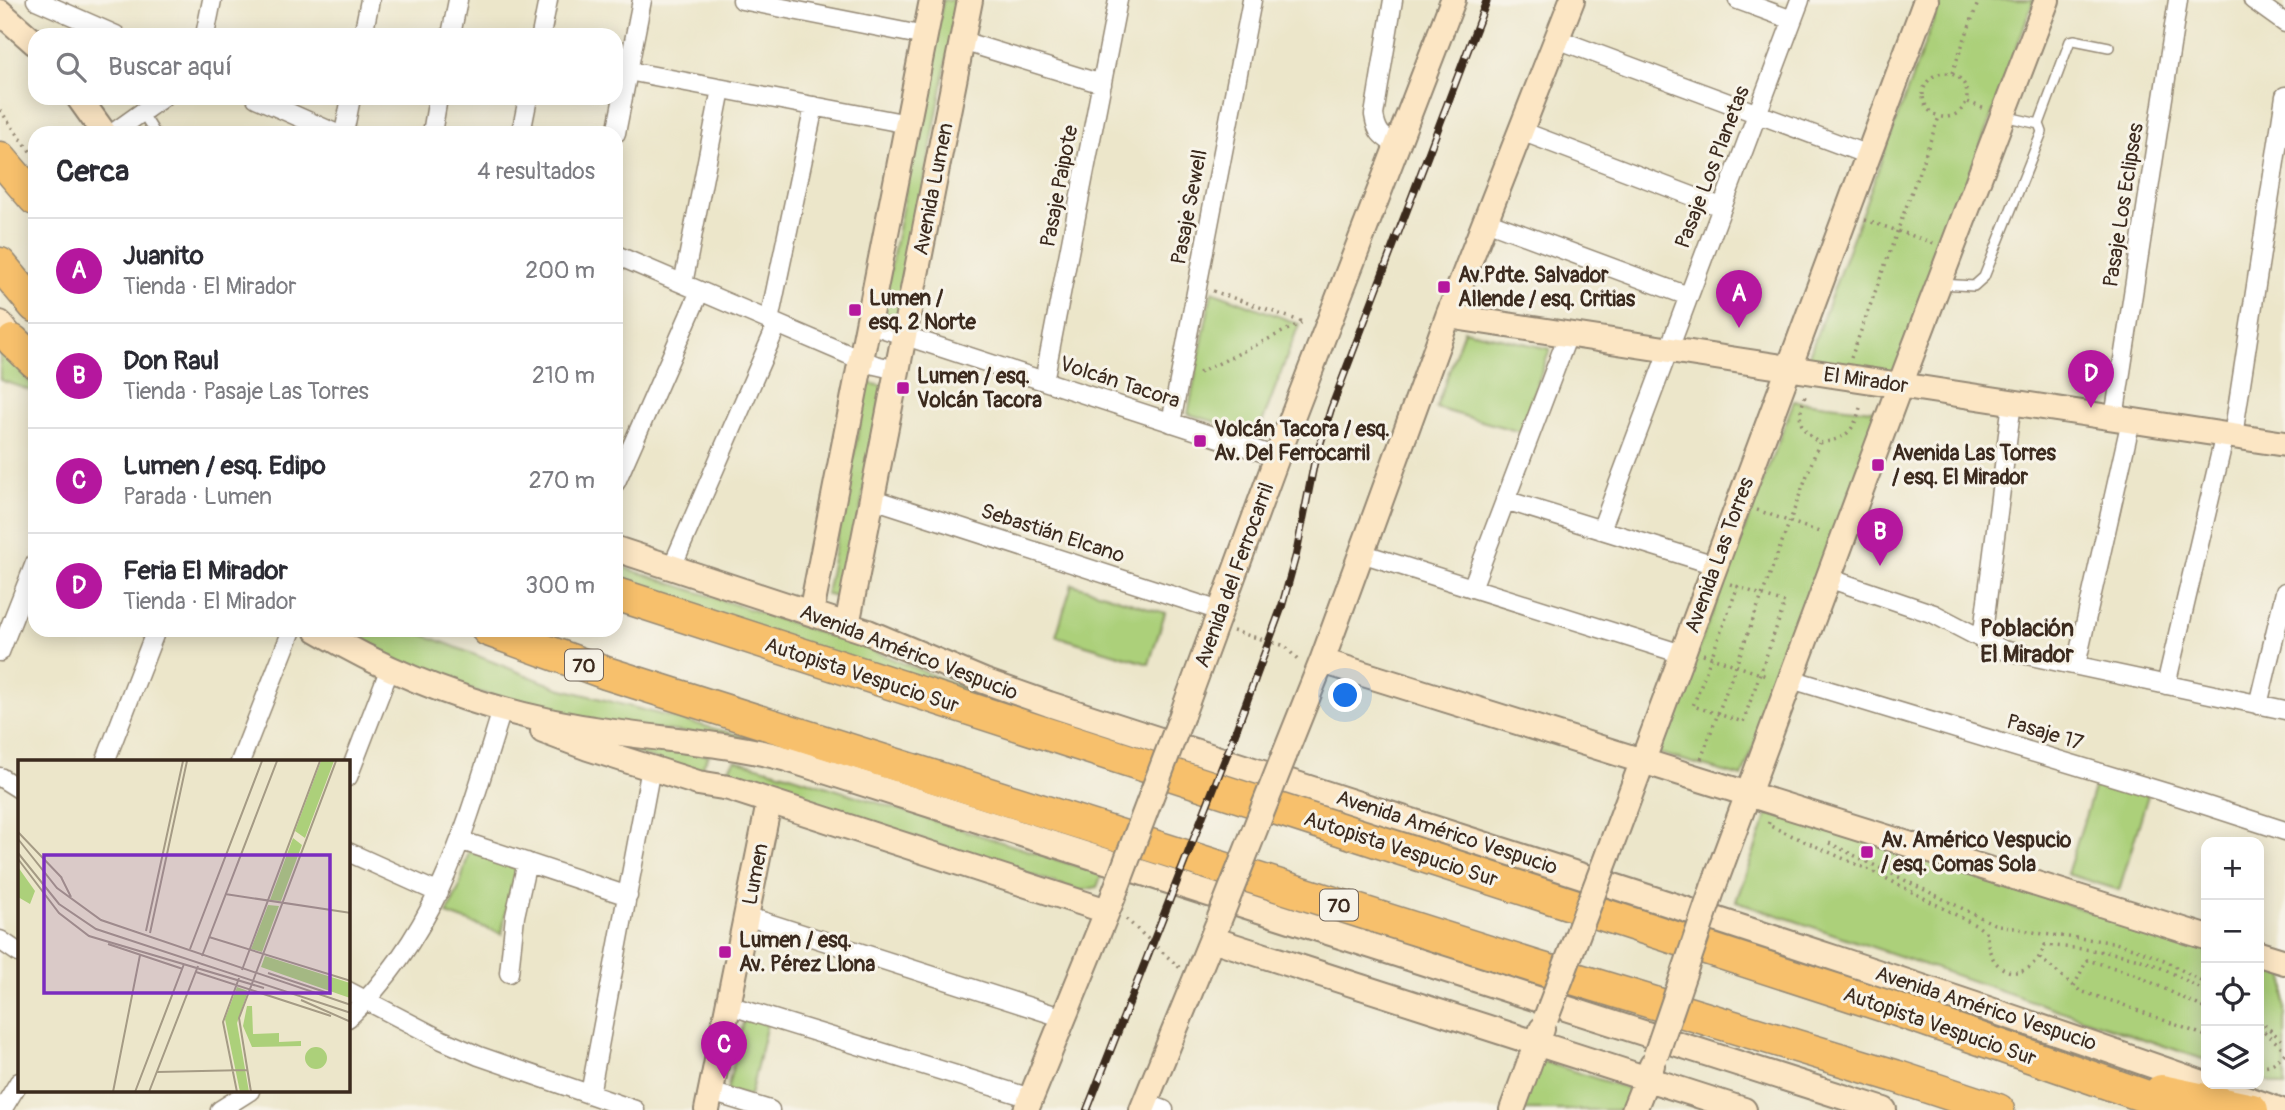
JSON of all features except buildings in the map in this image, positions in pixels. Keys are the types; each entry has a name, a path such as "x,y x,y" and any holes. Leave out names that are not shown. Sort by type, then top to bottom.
{"highway":[{"path":"0,158 28,192"},
{"path":"0,264 28,298"},
{"name":"Autopista Vespucio Sur","path":"623,596 1654,931 2185,1110"},
{"name":"70","path":"507,637 606,673 1998,1110"},
{"path":"2097,1079 2252,1110"}],"street":[{"path":"36,0 100,28"},
{"path":"206,28 212,0"},
{"path":"364,28 370,0"},
{"path":"452,28 458,0"},
{"path":"542,28 548,0"},
{"path":"623,97 642,0"},
{"path":"741,0 925,36"},
{"name":"Avenida Lumen","path":"811,613 932,0"},
{"name":"Avenida Lumen","path":"847,625 970,0"},
{"name":"Pasaje Paipote","path":"1044,381 1118,0"},
{"name":"Pasaje Sewell","path":"1171,423 1252,0"},
{"path":"1393,0 1374,116 1380,135 1397,146"},
{"name":"Avenida del Ferrocarril","path":"1029,1104 1182,715 1277,457 1453,0"},
{"path":"1151,1108 1195,981 1319,670 1448,316 1572,0"},
{"path":"1738,0 1792,20"},
{"name":"Pasaje Los Planetas","path":"1601,530 1800,0"},
{"name":"Avenida Las Torres","path":"1512,1110 1926,0"},
{"path":"1634,1110 1656,1055 1713,888 1763,804 1790,682 2047,0"},
{"name":"Pasaje Los Eclipses","path":"2076,666 2122,419 2178,0"},
{"path":"2253,0 2285,23"},
{"path":"0,12 28,37"},
{"path":"1557,39 1868,155"},
{"path":"962,41 1102,83"},
{"path":"628,71 908,124"},
{"path":"683,284 721,89"},
{"path":"2166,685 2229,435 2285,96"},
{"path":"84,105 99,126"},
{"path":"123,126 152,105"},
{"path":"272,105 319,126"},
{"path":"345,126 350,105"},
{"path":"433,126 437,105"},
{"path":"522,126 527,105"},
{"path":"617,126 621,105"},
{"path":"672,567 773,323 814,106"},
{"path":"1521,131 1721,207"},
{"path":"1486,221 1688,296"},
{"path":"623,261 861,359 897,370"},
{"path":"623,466 700,291"},
{"name":"El Mirador","path":"1448,316 2285,443"},
{"name":"Volcán Tacora","path":"869,324 1277,457"},
{"path":"1472,588 1568,335"},
{"path":"16,342 28,359"},
{"path":"1982,640 2012,402"},
{"name":"Sebastián Elcano","path":"873,499 1217,618"},
{"path":"1505,500 1601,530 1713,571"},
{"name":"Avenida Américo Vespucio","path":"623,551 888,639 984,681 1049,704 1932,990 2279,1110"},
{"path":"1360,553 1684,650"},
{"path":"1828,578 1917,607 2003,650 2285,710"},
{"path":"0,652 28,581"},
{"path":"2258,705 2285,592"},
{"path":"106,760 153,637"},
{"path":"241,760 289,637"},
{"path":"330,637 390,668 502,710 607,731 762,752 815,767 1884,1110"},
{"path":"350,772 390,668"},
{"path":"1319,670 1643,761 1763,804 2201,935"},
{"name":"Pasaje 17","path":"1790,682 2102,773 2285,831"},
{"path":"502,710 566,740 698,783 729,788 769,803 1110,902"},
{"path":"350,1016 366,1001 406,951 439,893 462,841 502,710"},
{"path":"729,788 721,778 719,766 725,754 737,748"},
{"path":"590,1094 651,768"},
{"path":"0,777 18,788"},
{"name":"Lumen","path":"709,1101 769,803"},
{"path":"462,841 628,896"},
{"path":"350,853 439,893"},
{"path":"509,973 515,916 527,862"},
{"path":"746,916 1064,1018"},
{"path":"1215,930 1537,1042 1744,1110"},
{"path":"0,940 18,952"},
{"path":"2264,956 2285,962"},
{"path":"350,992 479,1056 635,1110"},
{"path":"729,1005 1029,1104"},
{"path":"2,1110 18,1084"},
{"path":"220,1110 238,1093"},
{"path":"709,1101 770,1110"}],"lane":[{"path":"1938,284 1973,286 1984,277 2042,132 2039,124 2070,41 2109,47"},
{"path":"142,112 151,126"},
{"path":"2003,116 2039,124"}],"path":[{"path":"1952,73 1979,0"},
{"path":"1952,73 1966,84 1968,102 1956,115 1939,117 1927,109 1923,95 1927,82 1938,74 1952,73"},
{"path":"0,110 28,148"},
{"path":"1850,358 1939,117"},
{"path":"1847,213 1952,249"},
{"path":"1197,286 1303,322 1199,373"},
{"path":"1805,396 1800,413 1804,432 1819,443 1840,440 1856,425 1861,404"},
{"path":"1699,764 1819,443"},
{"path":"1739,503 1842,540"},
{"path":"1713,571 1738,586 1785,603 1743,722 1693,706 1738,586"},
{"path":"1217,618 1287,648 1319,670"},
{"path":"1684,650 1790,682"},
{"path":"1763,804 1768,825 1876,873 1979,927 1987,933 1989,952 2001,969 2021,972 2031,967 2040,958 2045,946 2129,956 2167,971 2201,989"},
{"path":"1824,840 1994,924 2043,934 2112,942 2164,960 2201,981"},
{"path":"1110,902 1195,981"},
{"path":"2040,958 2080,991 2201,1034"},
{"path":"2074,986 2087,960 2132,973 2201,1007"},
{"path":"2264,1024 2285,1043"},
{"path":"2264,1032 2285,1051 2277,1062 2264,1066"}],"green space":[{"path":"943,0 958,0 899,318 882,311"},
{"path":"1941,0 2034,0 1897,373 1808,358"},
{"path":"1212,291 1299,324 1258,434 1188,414"},
{"path":"1464,330 1550,349 1520,432 1436,408"},
{"path":"0,340 28,380 28,390 0,380"},
{"path":"868,383 883,386 844,600 826,594"},
{"path":"1794,401 1881,411 1742,777 1658,753"},
{"path":"623,567 863,647 984,696 982,703 623,586"},
{"path":"1072,584 1165,613 1149,664 1056,636"},
{"path":"348,637 430,637 559,688 758,740 597,723 437,681"},
{"path":"604,743 709,755 703,765 702,775"},
{"path":"735,760 1102,874 1097,887 1080,891 729,777 728,769"},
{"path":"2097,779 2148,795 2119,890 2067,874"},
{"path":"1769,811 2201,946 2201,1058 1736,901"},
{"path":"469,851 517,868 502,934 447,914 459,888"},
{"path":"2264,966 2285,972 2285,1087 2264,1080"},
{"path":"745,1014 768,1019 750,1096 727,1091"},
{"path":"1539,1060 1632,1090 1624,1110 1521,1110"}],"railway":[{"path":"1087,1110 1231,744 1282,606 1296,555 1314,464 1331,409 1487,0"}],"place":[{"name":"Av.Pdte. Salvador Allende / esq. Critias","path":"1444,287"},
{"name":"Lumen / esq. 2 Norte","path":"855,310"},
{"name":"Juanito","path":"1739,328"},
{"name":"Lumen / esq. Volcán Tacora","path":"903,388"},
{"name":"Feria El Mirador","path":"2091,408"},
{"name":"Volcán Tacora / esq. Av. Del Ferrocarril","path":"1200,441"},
{"name":"Avenida Las Torres / esq. El Mirador","path":"1878,465"},
{"name":"Don Raul","path":"1880,566"},
{"name":"Av. Américo Vespucio / esq. Comas Sola","path":"1867,852"},
{"name":"Lumen / esq. Av. Pérez Llona","path":"725,952"},
{"name":"Lumen / esq. Edipo","path":"724,1079"}],"district":[{"name":"Población El Mirador","path":"2027,641"}]}
